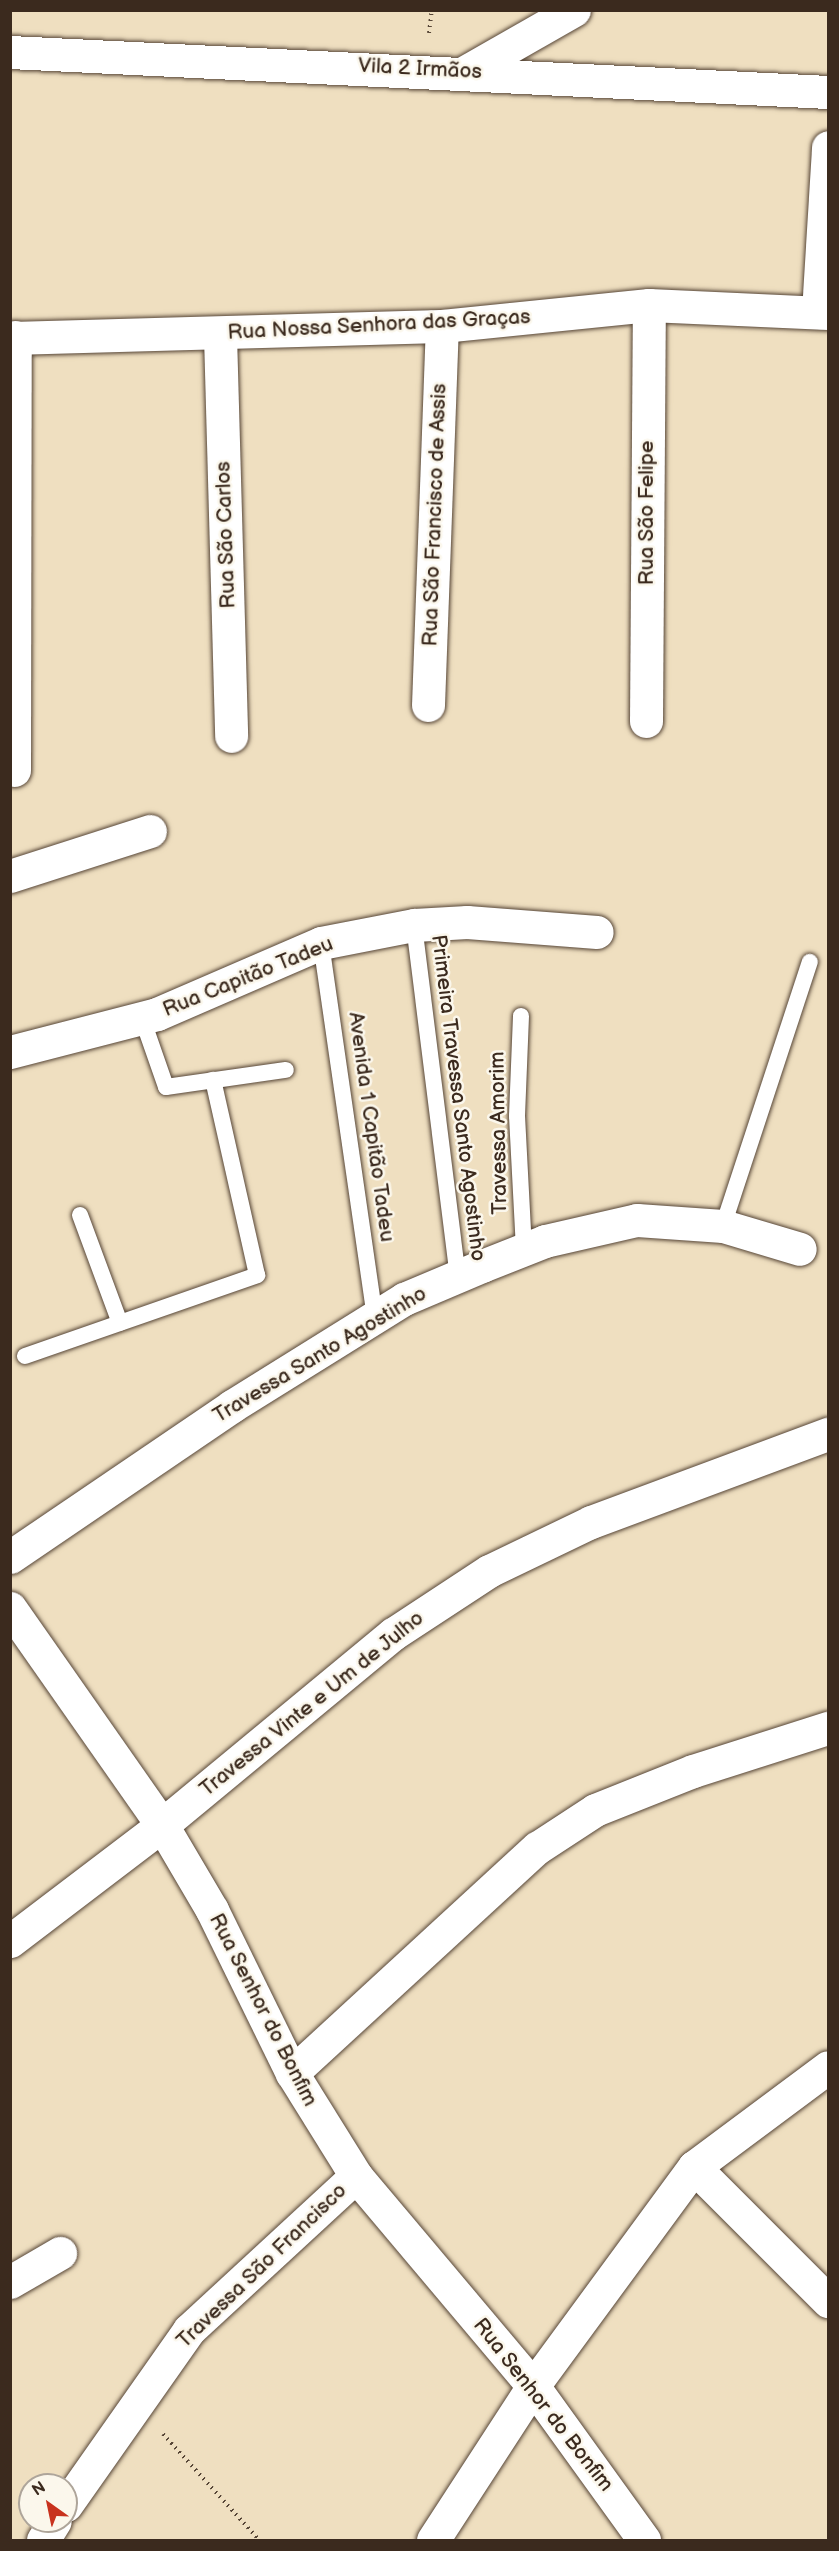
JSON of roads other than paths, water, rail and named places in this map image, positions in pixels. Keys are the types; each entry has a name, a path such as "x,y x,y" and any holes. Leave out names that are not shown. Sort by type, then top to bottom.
{"street":[{"path":"467,71 574,10"},
{"name":"Vila 2 Irmãos","path":"10,52 467,71 828,92"},
{"name":"Rua Nossa Senhora das Graças","path":"13,337 220,335 442,326 649,304 823,312 828,147"},
{"name":"Rua São Felipe","path":"646,722 649,304"},
{"name":"Rua São Francisco de Assis","path":"428,705 442,326"},
{"name":"Rua São Carlos","path":"220,335 231,736"},
{"path":"13,337 14,770"},
{"path":"10,876 150,831"},
{"name":"Rua Capitão Tadeu","path":"10,1052 142,1018 321,943 414,925 467,922 597,932"},
{"name":"Travessa Santo Agostinho","path":"10,1557 231,1406 375,1317 458,1276 525,1250 637,1220 723,1226 800,1249"},
{"name":"Travessa Vinte e Um de Julho","path":"10,1941 162,1825 393,1634 489,1570 591,1522 828,1434"},
{"name":"Rua Senhor do Bonfim","path":"10,1608 162,1825 212,1910 292,2073 356,2176 533,2386 644,2541"},
{"path":"292,2073 537,1848 585,1816 693,1771 828,1728"},
{"path":"433,2541 533,2386 694,2167 828,2067"},
{"path":"694,2167 828,2301"},
{"name":"Travessa São Francisco","path":"78,2487 134,2402 189,2330 356,2176"},
{"path":"10,2282 60,2253"}],"lane":[{"name":"Primeira Travessa Santo Agostinho","path":"414,925 458,1276"},
{"name":"Avenida 1 Capitão Tadeu","path":"321,943 375,1317"},
{"path":"723,1226 810,962"},
{"name":"Travessa Amorim","path":"521,1016 517,1116 525,1250"},
{"path":"142,1018 166,1087 286,1070"},
{"path":"25,1356 258,1275 213,1080"},
{"path":"80,1215 120,1323"}]}
